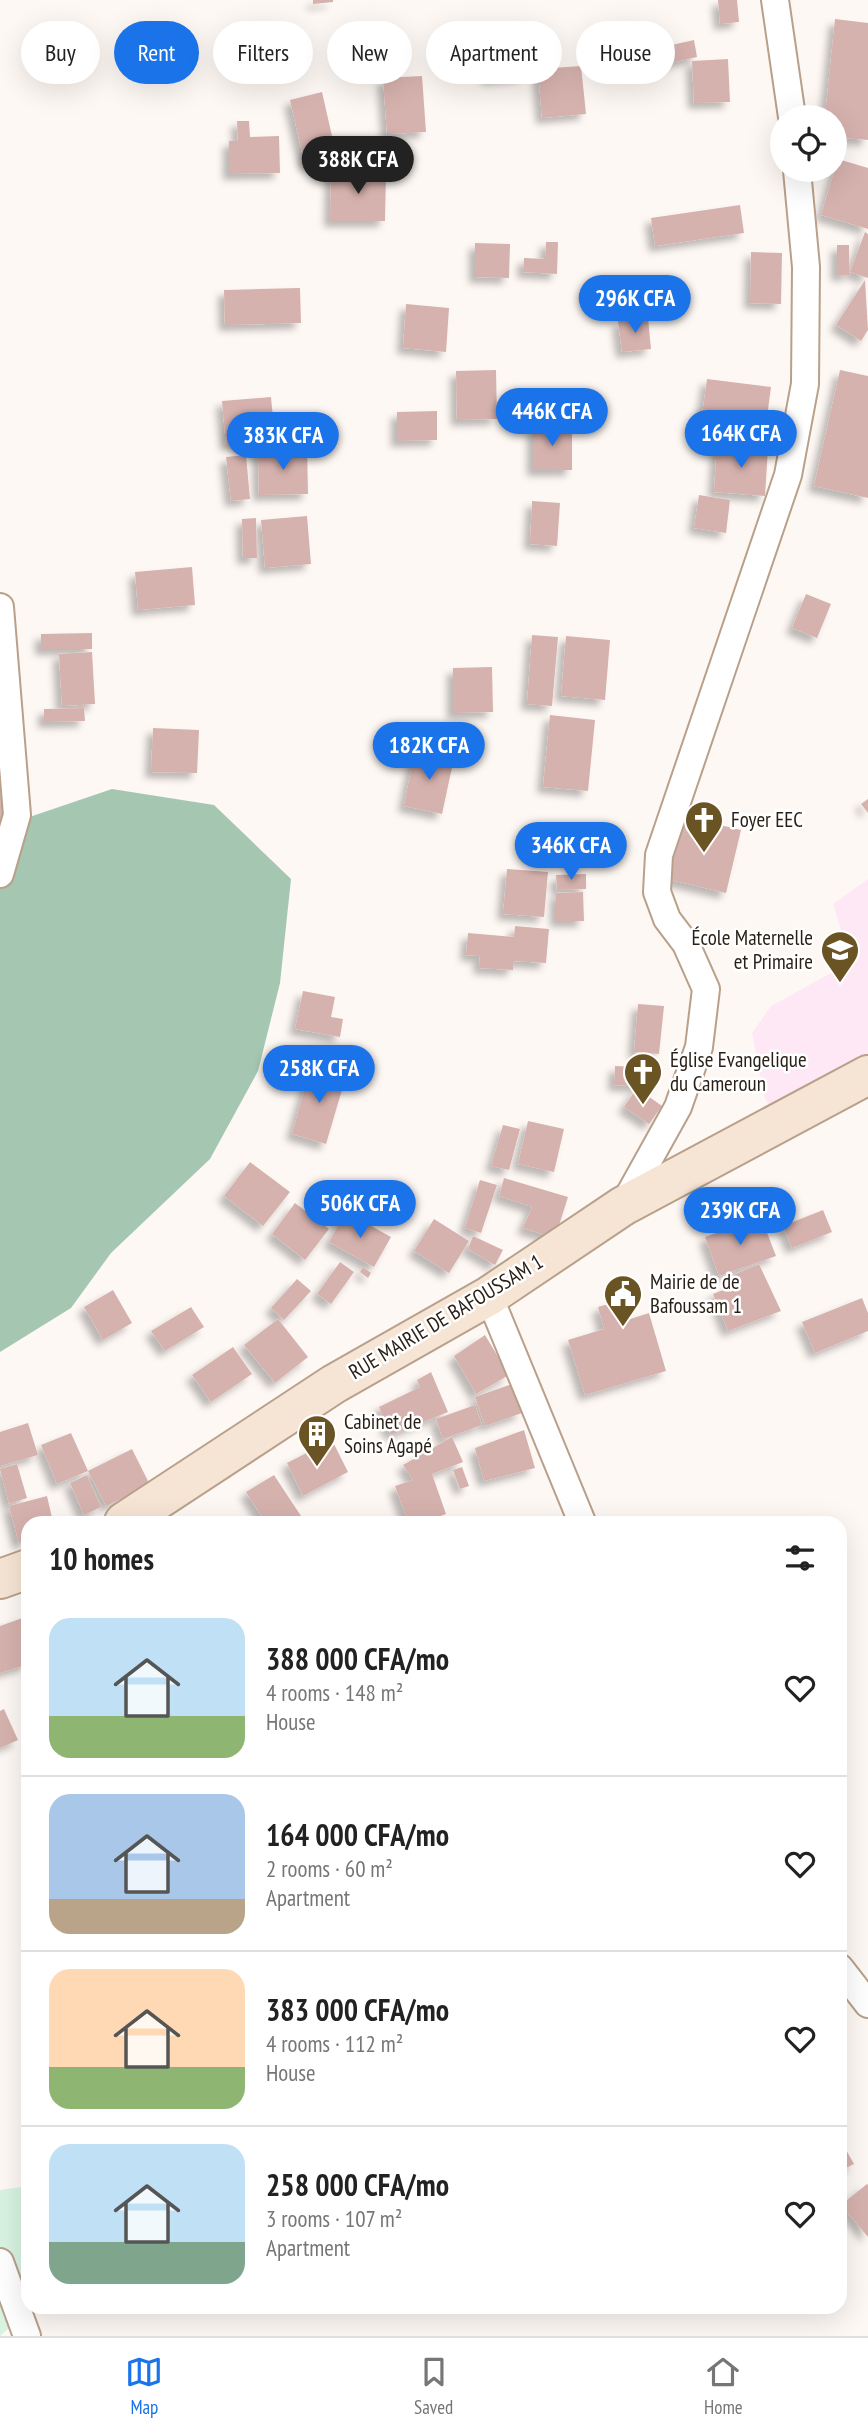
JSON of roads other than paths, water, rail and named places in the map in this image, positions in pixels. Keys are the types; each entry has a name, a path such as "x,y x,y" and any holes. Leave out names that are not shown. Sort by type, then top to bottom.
{"street":[{"path":"775,0 790,105"},
{"path":"623,1206 678,1107 699,1047 706,989 686,944 667,919 657,892 659,855 788,475 805,384 806,267 798,182"},
{"path":"0,607 17,815 0,874"},
{"name":"RUE MAIRIE DE BAFOUSSAM 1","path":"133,1516 334,1384 489,1296 623,1206 859,1080"},
{"path":"489,1296 580,1516"},
{"path":"0,1579 21,1572"},
{"path":"847,1977 868,2004"},
{"path":"0,2262 27,2336"}],"place":[{"name":"Foyer EEC","path":"704,854"},
{"name":"École Maternelle et Primaire","path":"840,984"},
{"name":"Église Evangelique du Cameroun","path":"643,1106"},
{"name":"Mairie de de Bafoussam 1","path":"623,1328"},
{"name":"Cabinet de Soins Agapé","path":"317,1468"}]}
